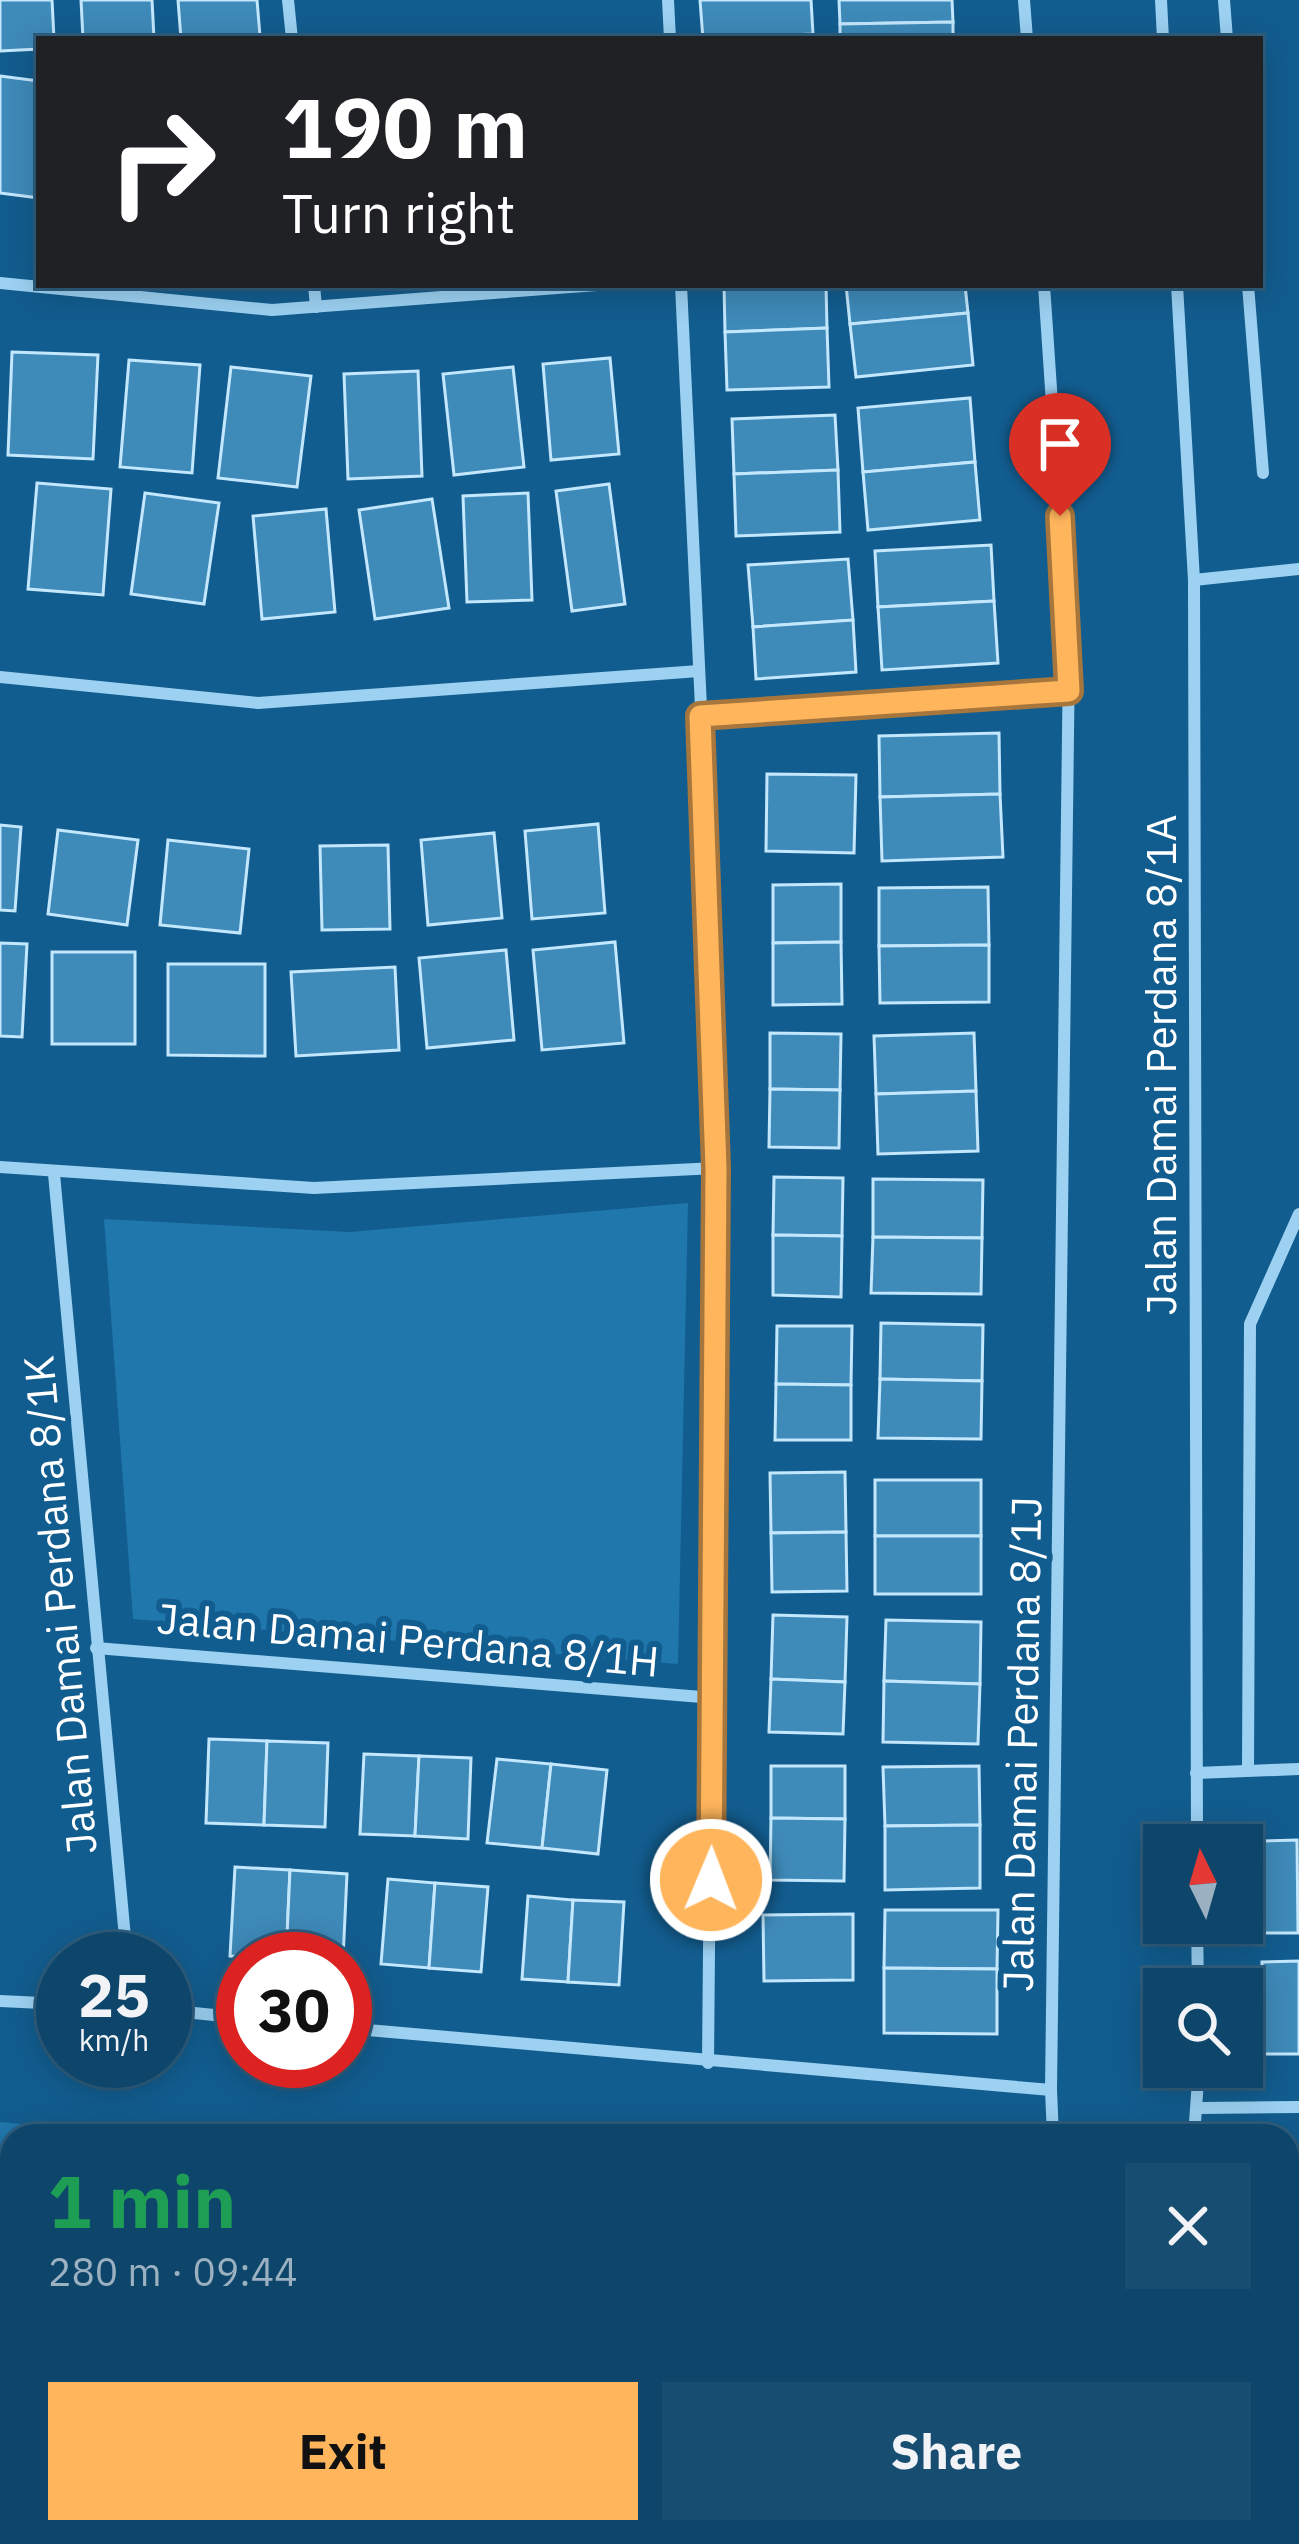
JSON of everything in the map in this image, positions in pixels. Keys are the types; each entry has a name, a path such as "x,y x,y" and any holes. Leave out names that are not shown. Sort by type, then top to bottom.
{"street":[{"path":"288,0 292,36"},
{"path":"668,0 670,36"},
{"path":"1024,0 1027,36"},
{"path":"1161,0 1163,36"},
{"path":"1224,0 1227,36"},
{"path":"0,283 36,287"},
{"path":"50,288 272,310 559,288"},
{"path":"314,288 316,307"},
{"path":"681,288 716,1168 708,2063"},
{"name":"Jalan Damai Perdana 8/1J","path":"1044,288 1069,691 1052,2124"},
{"name":"Jalan Damai Perdana 8/1A","path":"1177,288 1194,580 1196,1824"},
{"path":"1248,288 1263,472"},
{"path":"1194,580 1299,569"},
{"path":"0,677 258,703 699,671"},
{"path":"0,1167 314,1188 716,1168"},
{"name":"Jalan Damai Perdana 8/1K","path":"54,1174 124,1932"},
{"path":"1247,1769 1250,1324 1299,1214"},
{"name":"Jalan Damai Perdana 8/1H","path":"96,1648 714,1698"},
{"path":"1196,1773 1299,1769"},
{"path":"0,2000 36,2002"},
{"path":"372,2031 1051,2090"},
{"path":"1197,2124 1200,2088"},
{"path":"1200,2108 1299,2107"}],"lane":[{"path":"700,716 1069,691"}],"shaded area":[{"path":"688,1203 678,1664 133,1619 104,1219 350,1232"}],"building":[{"path":"0,0 52,0 54,36 36,36 36,49 0,51"},
{"path":"81,0 152,0 154,36 83,36"},
{"path":"178,0 257,0 260,36 181,36"},
{"path":"700,0 811,0 813,34 703,36"},
{"path":"839,0 952,0 953,22 840,24"},
{"path":"953,22 953,36 840,36 840,24"},
{"path":"0,76 36,81 36,198 0,193"},
{"path":"724,288 826,288 827,328 725,332"},
{"path":"846,288 965,288 968,313 850,324"},
{"path":"968,313 973,365 856,377 850,324"},
{"path":"827,328 829,387 727,390 725,332"},
{"path":"12,352 98,355 93,459 8,455"},
{"path":"610,358 619,454 551,460 543,364"},
{"path":"129,360 200,365 192,473 120,467"},
{"path":"231,367 311,376 297,487 218,478"},
{"path":"513,367 524,467 454,475 443,374"},
{"path":"418,371 422,476 348,479 344,374"},
{"path":"970,398 975,462 863,472 858,408"},
{"path":"835,415 838,470 734,474 732,419"},
{"path":"975,462 980,520 868,530 863,472"},
{"path":"838,470 840,532 736,536 734,474"},
{"path":"37,483 111,489 103,595 28,589"},
{"path":"609,484 625,604 572,611 556,491"},
{"path":"145,493 219,503 204,604 131,594"},
{"path":"528,493 532,600 467,602 463,496"},
{"path":"432,499 449,608 375,619 359,510"},
{"path":"326,509 335,612 262,619 253,516"},
{"path":"991,545 994,601 878,607 875,551"},
{"path":"848,559 853,620 753,627 748,565"},
{"path":"994,601 998,663 882,670 878,607"},
{"path":"853,620 856,672 756,679 753,627"},
{"path":"999,733 1000,794 880,797 879,736"},
{"path":"767,774 856,775 854,853 766,851"},
{"path":"1000,794 1003,857 882,861 880,797"},
{"path":"598,824 605,913 532,919 525,831"},
{"path":"0,825 21,827 15,911 0,910"},
{"path":"58,830 138,840 127,925 48,914"},
{"path":"494,833 502,918 428,925 421,840"},
{"path":"168,840 249,849 240,933 160,925"},
{"path":"388,845 390,929 322,930 320,846"},
{"path":"841,884 841,942 773,943 773,885"},
{"path":"988,887 989,945 879,946 879,888"},
{"path":"615,942 624,1043 542,1050 533,950"},
{"path":"841,942 842,1004 773,1005 773,943"},
{"path":"0,943 27,944 22,1037 0,1036"},
{"path":"989,945 989,1002 880,1003 879,946"},
{"path":"506,950 514,1040 427,1048 419,958"},
{"path":"52,952 135,952 135,1044 52,1044"},
{"path":"168,964 265,964 265,1056 168,1055"},
{"path":"395,967 399,1050 296,1056 291,972"},
{"path":"770,1033 841,1034 840,1090 770,1089"},
{"path":"974,1033 976,1091 876,1094 874,1036"},
{"path":"770,1089 840,1090 839,1148 769,1147"},
{"path":"976,1091 978,1151 878,1154 876,1094"},
{"path":"774,1177 843,1178 842,1236 773,1235"},
{"path":"873,1179 983,1180 982,1238 873,1237"},
{"path":"773,1235 842,1236 841,1297 773,1295"},
{"path":"873,1237 982,1238 981,1294 871,1293"},
{"path":"881,1323 983,1325 982,1381 880,1379"},
{"path":"777,1326 852,1326 851,1385 776,1384"},
{"path":"880,1379 982,1381 981,1439 878,1438"},
{"path":"776,1384 851,1385 851,1440 775,1440"},
{"path":"845,1472 846,1532 771,1533 770,1473"},
{"path":"875,1480 981,1480 981,1536 875,1536"},
{"path":"846,1532 847,1591 772,1592 771,1533"},
{"path":"875,1536 981,1536 981,1594 875,1594"},
{"path":"773,1615 847,1617 845,1682 771,1679"},
{"path":"886,1620 981,1622 980,1684 884,1681"},
{"path":"771,1679 845,1682 843,1734 769,1732"},
{"path":"884,1681 980,1684 978,1744 883,1742"},
{"path":"209,1739 267,1741 264,1825 206,1823"},
{"path":"267,1741 328,1743 325,1827 264,1825"},
{"path":"364,1754 419,1756 415,1836 360,1834"},
{"path":"419,1756 471,1758 468,1839 415,1836"},
{"path":"497,1759 551,1764 542,1848 487,1843"},
{"path":"551,1764 607,1770 598,1854 542,1848"},
{"path":"771,1766 845,1766 845,1819 771,1818"},
{"path":"979,1766 980,1825 885,1826 883,1767"},
{"path":"771,1818 845,1819 844,1881 770,1880"},
{"path":"980,1825 980,1888 885,1890 885,1826"},
{"path":"1297,1840 1298,1933 1263,1933 1263,1841"},
{"path":"235,1867 290,1870 287,1932 231,1932"},
{"path":"290,1870 347,1874 344,1932 287,1932"},
{"path":"388,1879 435,1883 429,1968 381,1964"},
{"path":"435,1883 488,1887 481,1972 429,1968"},
{"path":"528,1896 573,1900 568,1982 522,1979"},
{"path":"573,1900 624,1902 619,1985 568,1982"},
{"path":"885,1910 998,1910 997,1969 884,1968"},
{"path":"853,1914 853,1980 764,1981 763,1915"},
{"path":"1299,1961 1299,2054 1263,2054 1262,1962"},
{"path":"884,1968 997,1969 997,2034 884,2033"}],"route":[{"path":"711,1880 716,1168 700,716 1069,691 1060,516"}]}
